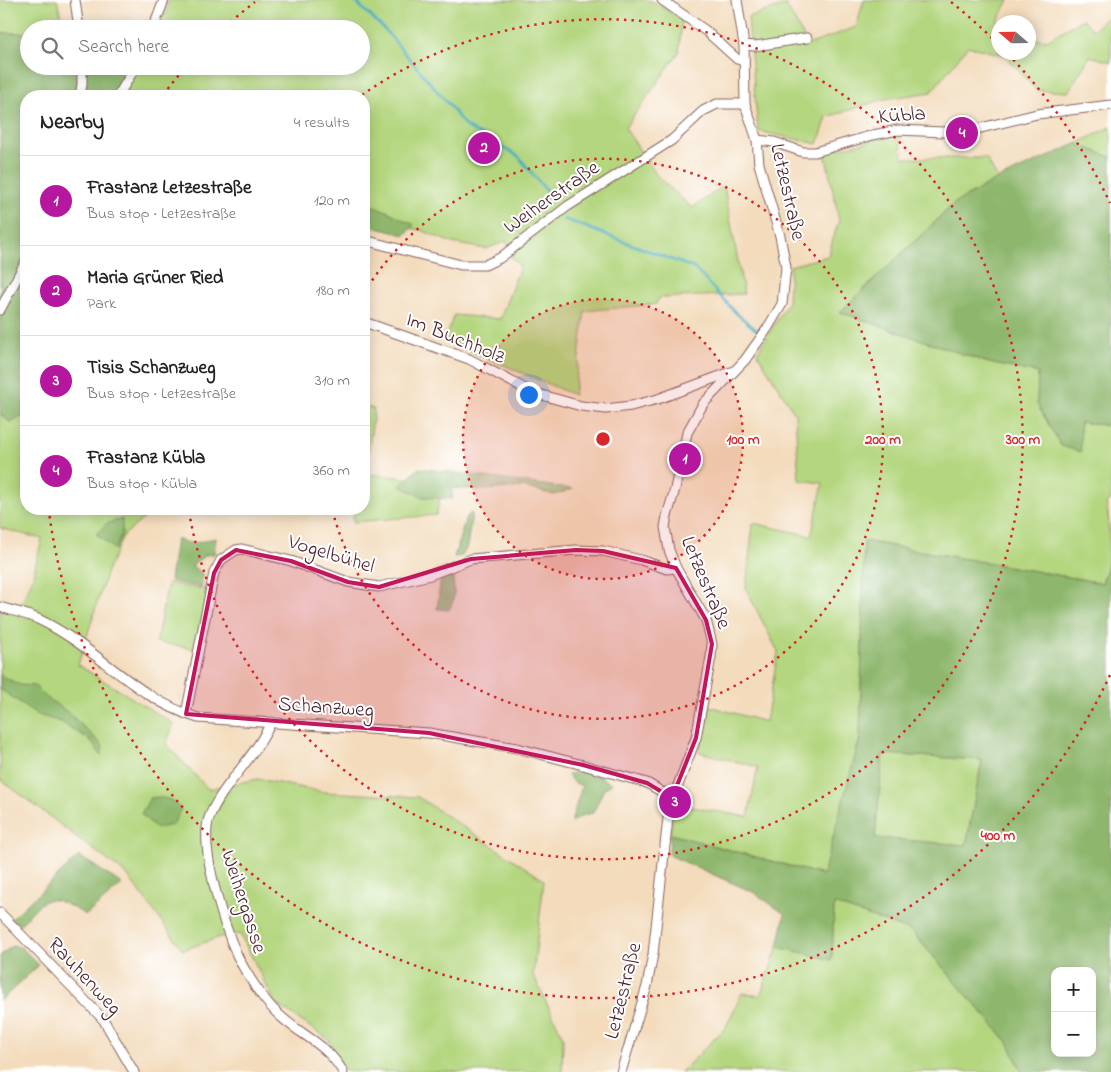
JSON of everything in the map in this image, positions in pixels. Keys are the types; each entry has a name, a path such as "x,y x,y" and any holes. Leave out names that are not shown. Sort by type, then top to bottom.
{"street":[{"path":"75,0 78,20"},
{"path":"156,20 164,0"},
{"path":"662,0 706,31 737,60 744,61"},
{"name":"Letzestraße","path":"621,1072 646,986 653,954 663,845 672,798 696,738 712,644 706,620 676,568 669,550 665,528 687,433 703,404 734,371 767,329 782,304 786,267 780,236 759,164 757,140 745,104 744,45 737,0"},
{"path":"744,45 755,46 807,38"},
{"path":"80,90 81,75"},
{"path":"122,90 131,75"},
{"name":"Weiherstraße","path":"370,242 461,265 485,265 500,258 568,206 672,140 703,111 717,104 745,104"},
{"name":"Kübla","path":"757,140 774,142 803,152 815,152 873,135 898,130 944,132 977,129 1037,114 1111,105"},
{"path":"0,310 20,272"},
{"name":"Im Buchholz","path":"370,324 469,359 531,392 581,406 606,409 640,404 734,371"},
{"name":"Vogelbühel","path":"186,714 214,573 221,560 236,550 248,550 292,560 348,582 379,587 430,575 471,559 576,550 603,552 641,560 667,569 676,568"},
{"name":"Schanzweg","path":"0,607 40,620 73,639 156,700 198,718 429,733 517,748 648,784 672,798"},
{"name":"Weihergasse","path":"271,722 255,753 217,804 209,819 207,850 221,904 238,956 277,1014 323,1047 343,1072"},
{"name":"Rauhenweg","path":"0,912 103,1019 134,1072"}],"highlighted area":[{"path":"236,550 291,561 348,582 379,587 471,559 576,550 603,551 676,568 706,620 712,644 696,738 672,798 647,783 583,765 429,733 186,714 214,573 221,560"}],"green space":[{"path":"0,0 57,0 62,20 20,20 20,33 0,33"},
{"path":"169,0 650,0 682,19 679,52 625,128 658,177 692,208 724,186 744,294 659,298 656,304 585,311 574,395 445,340 454,315 500,319 520,267 510,255 511,251 506,241 486,249 452,243 421,230 386,224 370,214 370,90 120,90 124,75 370,75 370,20 154,20 166,14"},
{"path":"864,0 1009,0 1001,15 991,15 991,52 968,46 931,92 885,99 827,117 818,144 758,131 748,17 786,5 808,45 856,27"},
{"path":"1111,14 1111,62 1090,56 1068,92 1036,90 1010,60 1036,60 1036,39 1047,40 1083,19 1093,30"},
{"path":"0,33 20,33 20,75 124,75 120,90 20,90 20,418 10,422 0,414"},
{"path":"1111,127 1111,157 1076,144"},
{"path":"899,134 903,158 986,158 998,179 955,203 840,312 989,363 1038,373 1037,404 1080,422 1111,426 1111,500 1106,504 1109,532 1108,565 1103,583 864,541 860,738 823,875 670,834 675,804 748,817 758,767 699,752 709,706 766,722 778,652 746,589 753,523 811,536 823,483 799,480 795,414 757,353 788,302 790,266 828,256 839,220 825,152"},
{"path":"1076,144 1111,157 1111,426 1080,422 1081,452 1061,446 1037,404 1038,373 989,363 840,312 955,203 998,179"},
{"path":"370,205 387,211 414,225 405,235 370,226"},
{"path":"370,408 374,409 370,442"},
{"path":"0,414 10,422 20,418 20,515 148,515 123,536 107,571 78,665 174,724 166,744 208,789 258,779 323,792 418,797 544,880 533,975 563,1037 562,1072 347,1072 328,1039 276,1004 240,934 220,937 183,950 127,875 0,779 0,608 18,611 32,580 42,539 0,528"},
{"path":"419,468 573,489 554,495 523,487 482,490 451,488 453,499 422,497 400,486"},
{"path":"370,474 444,482 436,515 353,522 354,515 370,515"},
{"path":"472,513 467,547 462,556 454,557 466,517"},
{"path":"122,519 122,534 115,550 96,534 106,524"},
{"path":"216,538 214,554 205,555 192,566 202,573 202,587 170,581 176,539 188,543 197,543"},
{"path":"864,541 1102,583 1111,557 1111,1072 1022,1072 1008,1042 911,931 834,904 832,960 778,947 785,914 755,893 669,855 670,834 823,875 860,738","holes":["883,754 982,760 966,845 875,838"]},
{"path":"453,573 454,592 449,610 437,609 441,576"},
{"path":"168,583 208,590 195,649 156,642"},
{"path":"0,675 20,685 35,686 47,698 69,713 103,746 101,755 90,740 61,722 38,715 0,689"},
{"path":"883,754 982,760 966,845 875,838"},
{"path":"579,769 593,773 612,784 604,789 593,813 583,815 571,822 582,786 573,782 568,775"},
{"path":"158,797 171,800 181,809 173,825 156,828 141,814 150,798"},
{"path":"79,856 122,884 86,915 61,902 46,900 15,930 8,922"},
{"path":"834,904 911,931 1008,1042 1022,1072 681,1072 726,1027 742,993 760,996 778,947 832,959"},
{"path":"13,945 22,948 39,965 0,1001 0,956"}],"waterway":[{"path":"354,0 385,30 465,126 518,156 553,199"},
{"path":"564,219 694,268 736,313 760,333"}],"place":[{"name":"Frastanz Kübla","path":"962,133"},
{"name":"Maria Grüner Ried","path":"484,148"},
{"name":"Frastanz Letzestraße","path":"685,459"},
{"name":"Tisis Schanzweg","path":"675,802"}]}
